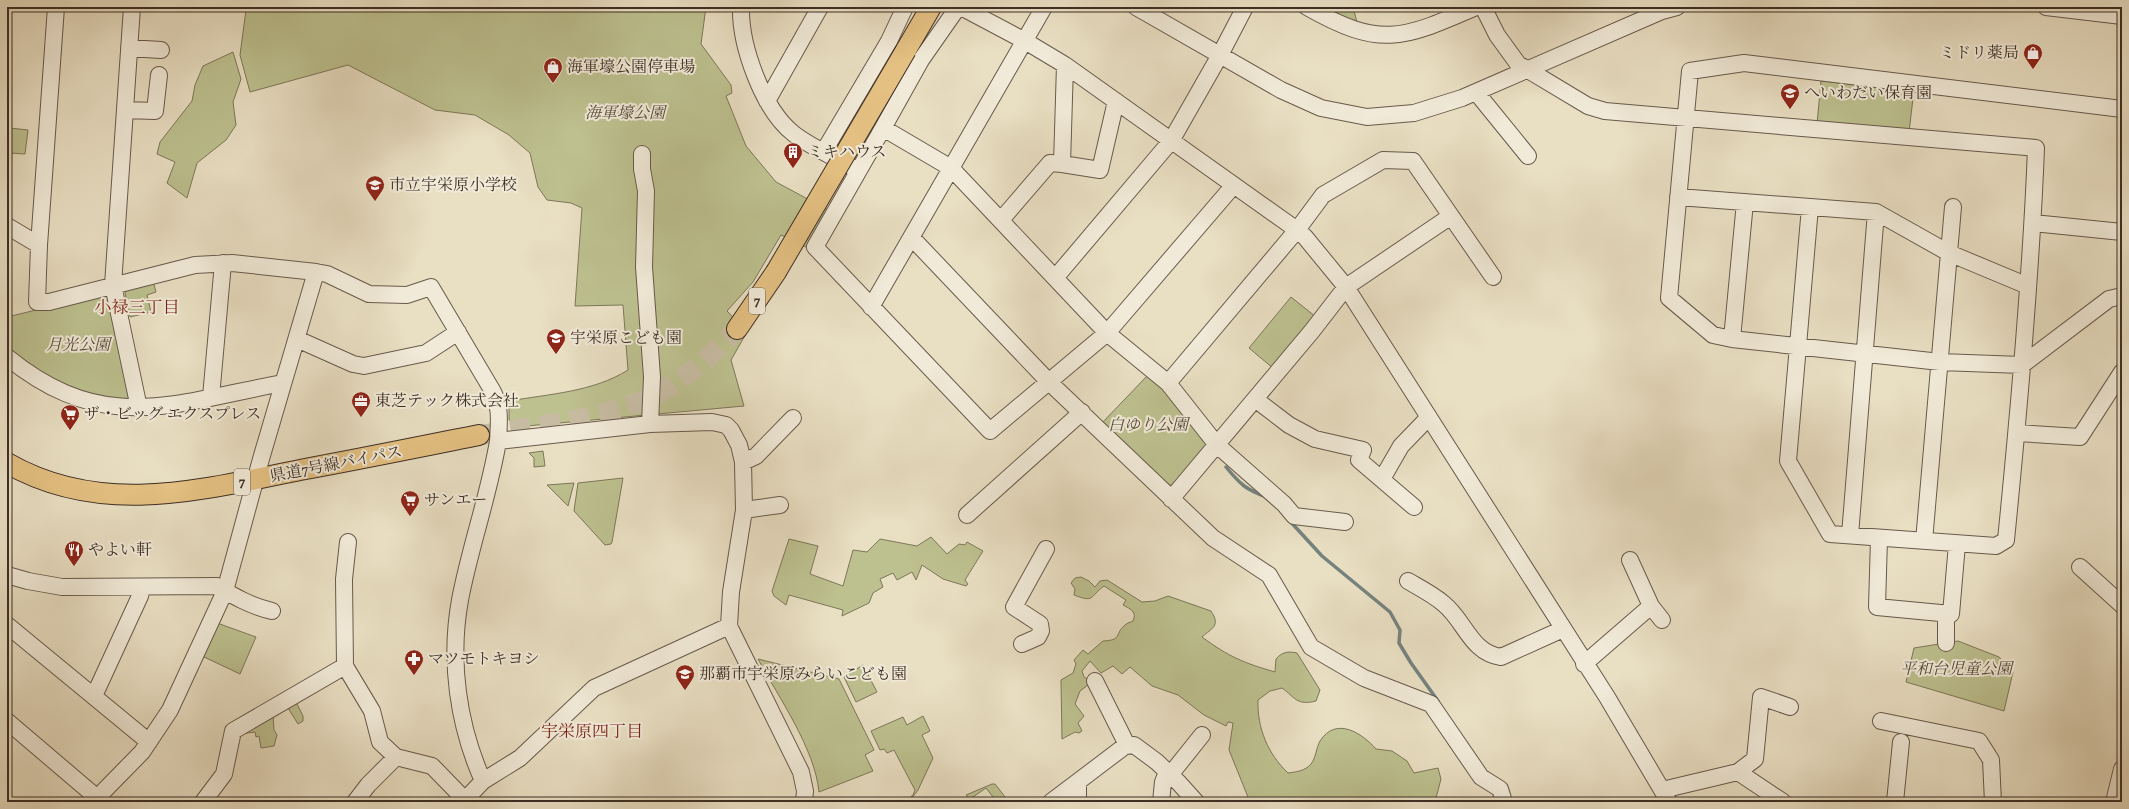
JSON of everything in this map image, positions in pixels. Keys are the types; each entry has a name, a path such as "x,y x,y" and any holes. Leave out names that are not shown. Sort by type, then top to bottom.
{"main road":[{"name":"7","path":"737,328 776,272 932,7"},
{"name":"県道7号線バイパス","path":"7,463 46,481 68,487 90,492 134,496 181,492 255,480 479,435"}],"street":[{"path":"56,7 38,245 37,302 49,302 195,265 223,263 267,266 327,274 369,294 407,296 431,287 495,395 499,415 498,441 463,586 457,626 457,689 467,736 483,781"},
{"path":"132,7 113,285 139,408"},
{"path":"740,7 743,33 756,76 767,101 788,129 858,171"},
{"path":"767,101 820,7"},
{"path":"824,151 889,41 905,7"},
{"path":"958,7 921,60 815,247 990,431 1107,333 1234,185"},
{"path":"961,7 1025,40 1065,65 1306,237 1346,287 1563,628 1584,664 1607,697 1666,796 1738,772 1755,759 1761,697 1790,707"},
{"path":"871,307 1044,7"},
{"path":"1136,7 1281,90 1321,108 1367,117 1414,113 1476,92 1662,9 1678,7"},
{"path":"1055,278 1171,141 1220,55 1245,7"},
{"path":"1307,7 1353,30 1379,36 1402,35 1424,30 1476,7"},
{"path":"1482,7 1497,35 1518,64 1588,106 1604,111 2036,148 2034,223 2017,433 2006,540 1996,546 1830,534 1788,461 1799,348 1810,207"},
{"path":"2046,7 2122,16"},
{"path":"129,48 161,50"},
{"path":"2122,109 1744,63 1690,71 1669,298 1713,335 1732,339 1799,348 1940,362 2022,365 2109,299 2122,296"},
{"path":"1062,164 1065,65"},
{"path":"125,110 155,111 159,75"},
{"path":"1476,92 1528,156"},
{"path":"1001,220 1050,163 1100,170 1116,101"},
{"path":"883,128 951,168 1107,333 1168,383 1217,445 1284,504 1294,516 1344,522"},
{"path":"1168,383 1297,230 1323,195 1383,160 1413,161 1493,276"},
{"path":"642,162 637,189 636,237 640,291 642,380 650,417"},
{"path":"1678,197 1876,212 1949,253 2028,286"},
{"path":"1732,339 1745,202"},
{"path":"1924,541 1953,207"},
{"path":"1850,535 1876,212"},
{"path":"1172,499 1254,398 1312,331 1346,287 1451,216"},
{"path":"2034,223 2122,232"},
{"path":"7,226 38,245"},
{"path":"912,238 1049,382 1213,538 1269,575 1311,647 1364,678 1431,704 1481,777 1500,789 1504,802"},
{"path":"211,397 223,263"},
{"path":"7,721 98,800 150,742 170,710 225,591 255,480 316,272"},
{"path":"297,339 353,364 364,366 426,353 458,332"},
{"path":"7,357 34,378 77,398 105,405 139,408 173,405 283,383"},
{"path":"2017,433 2080,437 2120,379"},
{"path":"1254,398 1289,425 1316,439 1363,450 1359,460 1414,507"},
{"path":"967,515 1082,412"},
{"path":"498,441 650,417 726,425 736,437 743,462 744,510 731,592 729,626 801,772 804,802"},
{"path":"743,462 756,456 793,418"},
{"path":"1382,479 1401,446 1428,418"},
{"path":"744,510 780,506"},
{"path":"1878,538 1877,607 1946,614 1951,614 1957,544"},
{"path":"348,542 344,579 345,666 372,711 380,742 396,757 432,766 465,802 483,781 520,758 594,688 729,626"},
{"path":"1022,644 1038,637 1041,631 1040,624 1014,607 1046,549"},
{"path":"1630,560 1652,606 1662,620"},
{"path":"2080,567 2122,605"},
{"path":"7,575 28,581 62,587 217,586 254,606 272,611"},
{"path":"1408,581 1445,604 1482,650 1492,656 1501,657 1563,628"},
{"path":"94,696 140,596 142,587"},
{"path":"1584,664 1652,606"},
{"path":"1946,614 1946,642"},
{"path":"7,625 150,742"},
{"path":"203,802 224,774 233,731 345,666"},
{"path":"1095,681 1127,745"},
{"path":"1881,722 1979,741 1991,760 1993,802"},
{"path":"1162,802 1163,782 1168,774 1202,735"},
{"path":"1895,802 1901,742"},
{"path":"1051,802 1127,745 1134,745 1142,748 1168,774 1180,783 1196,802"},
{"path":"355,802 368,785 396,757"},
{"path":"2114,802 2122,769"},
{"path":"1738,772 1783,802"},
{"path":"1078,783 1078,802"}],"green space":[{"name":"海軍壕公園","path":"251,7 706,7 701,44 731,85 732,93 726,96 746,146 776,182 830,211 808,248 781,235 753,282 727,311 747,332 731,360 744,406 516,427 509,420 509,401 586,388 628,370 623,305 575,306 582,208 571,203 547,200 538,187 530,153 509,135 475,115 435,110 348,65 250,92 240,55 246,10"},
{"path":"1316,7 1353,7 1358,26"},
{"path":"233,52 241,79 233,102 236,125 226,140 197,163 187,198 167,183 175,162 157,154 160,142 192,101 195,85 203,66"},
{"path":"1821,81 1914,90 1909,132 1817,124"},
{"path":"10,128 28,130 25,154 9,153"},
{"path":"153,281 156,292 147,295 151,312 130,317 125,293 127,289"},
{"name":"月光公園","path":"107,293 132,398 128,402 77,391 39,374 7,348 7,317"},
{"path":"1291,297 1316,317 1274,369 1249,348"},
{"name":"白ゆり公園","path":"1148,375 1162,388 1206,441 1206,448 1175,484 1164,487 1100,425"},
{"path":"543,451 545,466 534,467 534,458 529,453"},
{"path":"623,478 612,542 611,544 605,545 574,511 578,483"},
{"path":"574,483 568,506 547,485"},
{"path":"931,537 947,554 959,544 965,545 967,542 983,551 965,580 968,584 966,586 943,579 922,565 916,580 912,572 897,580 893,573 880,579 883,587 873,593 869,603 842,616 843,610 789,595 786,605 774,596 772,591 789,539 818,546 810,574 843,586 853,550 867,552 880,539 917,546"},
{"path":"1081,577 1089,581 1095,587 1100,581 1107,580 1142,602 1155,601 1168,596 1211,611 1215,620 1214,626 1202,637 1220,650 1254,666 1275,672 1276,659 1278,657 1285,653 1297,653 1320,690 1316,701 1304,702 1296,700 1282,688 1270,691 1258,700 1259,721 1265,740 1275,758 1288,773 1303,770 1309,766 1314,759 1320,741 1326,734 1334,729 1341,728 1364,737 1376,749 1392,751 1407,761 1414,773 1438,768 1441,779 1435,802 1250,802 1229,750 1233,723 1228,722 1226,726 1204,715 1178,695 1152,686 1130,667 1122,674 1113,666 1101,673 1090,661 1082,671 1084,677 1092,682 1080,691 1075,704 1084,716 1078,723 1082,731 1079,733 1075,732 1062,739 1061,680 1073,673 1076,664 1074,660 1083,650 1088,654 1103,641 1116,638 1122,628 1126,624 1133,621 1134,618 1134,613 1123,605 1126,600 1104,586 1089,599 1074,595 1075,589 1071,583 1075,578"},
{"path":"217,623 256,637 240,674 202,656"},
{"name":"平和台児童公園","path":"1958,641 1999,657 2013,672 2004,711 1906,682 1914,648"},
{"path":"758,659 839,679 874,750 865,755 873,771 819,792 811,759 803,741"},
{"path":"863,665 877,692 856,702 844,677"},
{"path":"292,703 297,704 303,716 303,721 298,724 288,708"},
{"path":"273,715 274,730 277,735 274,746 261,748 259,736 256,737 255,732 240,734"},
{"path":"923,716 930,731 922,735 933,758 918,790 909,802 904,802 913,795 915,790 894,750 887,753 884,749 880,750 871,731 903,717 907,725"},
{"path":"995,784 1009,802 997,802 986,788 970,799 966,795"}],"waterway":[{"path":"1226,467 1244,486 1267,497"},
{"path":"1288,519 1322,556 1390,612 1400,630 1399,643 1411,663 1438,701"}],"tunnel":[{"path":"481,435 547,425 592,416 614,410 655,395 688,374 709,357 737,329"}],"place":[{"name":"ミドリ薬局","path":"2033,70"},
{"name":"海軍壕公園停車場","path":"553,84"},
{"name":"へいわだい保育園","path":"1790,110"},
{"name":"ミキハウス","path":"793,169"},
{"name":"市立宇栄原小学校","path":"375,202"},
{"name":"宇栄原こども園","path":"556,355"},
{"name":"東芝テック株式会社","path":"361,418"},
{"name":"ザ・ビッグ エクスプレス","path":"70,431"},
{"name":"サンエー","path":"410,517"},
{"name":"やよい軒","path":"74,567"},
{"name":"マツモトキヨシ","path":"414,676"},
{"name":"那覇市宇栄原みらいこども園","path":"685,691"}],"district":[{"name":"小禄三丁目","path":"137,307"},
{"name":"宇栄原四丁目","path":"592,731"}]}
